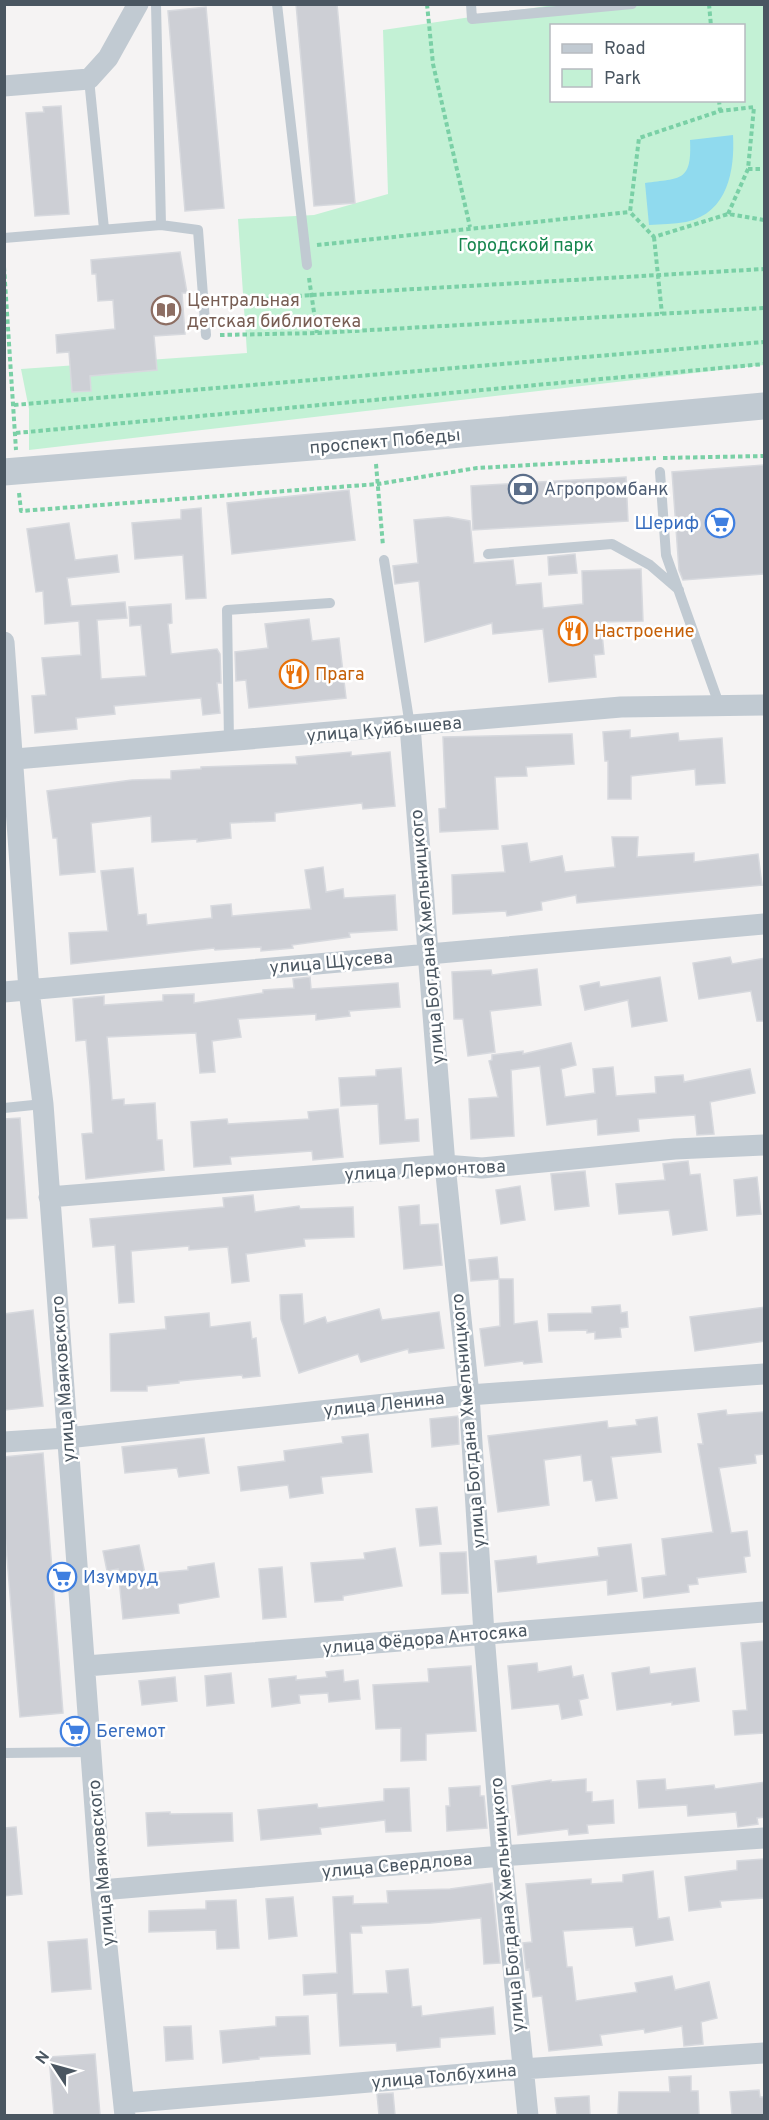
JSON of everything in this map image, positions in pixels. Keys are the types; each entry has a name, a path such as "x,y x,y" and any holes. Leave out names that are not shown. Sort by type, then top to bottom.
{"street":[{"path":"4,86 89,79 108,58 138,4"},
{"name":"проспект Победы","path":"13,470 374,442 765,406"},
{"name":"улица Маяковского","path":"4,642 10,760 29,990 43,1104 102,1890 124,2109"},
{"name":"улица Куйбышева","path":"10,760 228,743 621,707 720,708 765,705"},
{"name":"улица Богдана Хмельницкого","path":"410,726 445,1165 469,1395 484,1635 502,1856 528,2115"},
{"name":"улица Щусева","path":"4,992 765,924"},
{"name":"улица Лермонтова","path":"49,1197 445,1165 482,1168 675,1149 765,1144"},
{"name":"улица Ленина","path":"4,1442 67,1438 469,1395 765,1374"},
{"name":"улица Фёдора Антосяка","path":"86,1666 765,1612"},
{"name":"улица Свердлова","path":"102,1890 502,1856 765,1838"},
{"name":"улица Толбухина","path":"124,2109 522,2069 765,2053"}],"lane":[{"path":"156,4 161,225"},
{"path":"277,4 303,247 307,265"},
{"path":"471,4 471,19 632,4"},
{"path":"89,79 104,229"},
{"path":"4,238 161,225 198,230 207,335"},
{"path":"660,472 666,555 681,592 720,708"},
{"path":"488,554 612,544 650,565 681,592"},
{"path":"384,560 410,726"},
{"path":"228,743 227,610 330,603"},
{"path":"4,1108 43,1104"},
{"path":"4,1753 92,1752"}],"path":[{"path":"427,4 433,64 470,227"},
{"path":"709,4 711,24"},
{"path":"718,102 720,111"},
{"path":"630,212 639,138 720,111 754,107 748,169 728,214"},
{"path":"748,169 765,169"},
{"path":"303,247 470,227 630,212"},
{"path":"630,212 654,237 662,314"},
{"path":"654,237 728,214 765,220"},
{"path":"307,265 318,333"},
{"path":"4,267 16,433 13,470 21,511 378,484 477,468 624,458 765,456"},
{"path":"206,304 311,295 659,273 765,269"},
{"path":"207,335 318,333 765,308"},
{"path":"14,405 765,342"},
{"path":"16,433 765,364"},
{"path":"374,442 384,560"}],"green space":[{"name":"Городской парк","path":"560,4 764,5 764,365 29,450 29,409 21,369 247,353 238,219 314,215 388,194 383,30"}],"water":[{"path":"733,135 730,176 720,200 711,210 686,222 649,225 645,183 668,180 682,175 689,164 690,140"}],"building":[{"path":"296,4 337,4 355,203 314,206"},
{"path":"206,7 224,208 185,211 168,11"},
{"path":"61,106 69,214 35,216 26,113 44,112 43,107"},
{"path":"180,252 187,293 182,293 185,334 154,336 157,370 90,376 91,391 72,392 69,352 57,353 56,335 115,329 113,300 98,301 96,274 92,274 91,260"},
{"name":"Шериф","path":"765,465 765,574 683,580 679,570 672,472"},
{"path":"626,477 628,521 473,530 471,486"},
{"path":"349,490 355,540 232,554 227,503"},
{"path":"201,508 206,598 186,599 183,555 135,559 132,523 181,519 181,510"},
{"path":"448,517 470,521 474,563 513,560 516,585 541,583 543,608 583,604 582,571 641,569 643,621 601,622 604,654 594,655 596,677 549,682 543,629 493,634 492,623 425,642 419,581 395,584 393,566 418,563 414,520"},
{"path":"69,523 75,560 117,555 119,572 67,578 71,606 125,602 127,618 97,620 101,679 146,676 141,625 130,626 129,607 171,604 172,623 168,624 171,654 217,649 220,654 221,683 217,683 220,713 203,715 201,698 114,706 115,714 76,718 77,729 35,733 32,696 46,695 42,658 81,655 79,621 45,624 43,591 36,592 27,529"},
{"path":"575,554 577,573 549,575 548,557"},
{"name":"Прага","path":"309,619 312,641 339,638 346,698 249,708 246,680 236,681 235,652 268,648 265,624"},
{"path":"630,730 630,738 678,733 679,741 722,738 725,783 696,785 695,769 631,776 631,799 608,799 608,761 605,761 603,732"},
{"path":"572,734 574,764 526,767 527,776 495,777 498,829 440,832 439,809 446,808 443,737"},
{"path":"351,752 351,756 390,752 395,806 363,809 362,803 275,813 275,821 230,823 231,838 197,842 197,839 152,842 151,816 91,823 95,872 60,875 57,838 53,838 47,791 132,780 171,779 171,771 201,769 201,767 297,764 296,757"},
{"path":"612,837 638,837 637,857 694,853 694,862 758,854 762,885 577,903 576,895 541,902 542,910 507,916 506,911 453,914 452,875 505,872 502,846 527,843 530,862 562,856 565,872 615,867"},
{"path":"323,867 326,892 343,889 344,898 395,895 397,930 349,933 350,937 292,945 293,948 261,951 261,947 215,950 214,948 71,964 69,933 108,931 101,871 133,868 138,915 146,914 147,925 212,918 211,906 231,904 232,916 311,909 305,870"},
{"path":"730,957 732,964 765,958 765,1021 757,1021 751,991 699,999 693,963"},
{"path":"537,969 541,1005 490,1011 495,1052 468,1056 463,1019 454,1019 452,972 491,970 492,975"},
{"path":"310,977 311,989 398,983 400,1007 349,1011 350,1016 316,1020 316,1014 238,1019 241,1037 212,1041 215,1072 200,1073 196,1033 107,1037 112,1100 124,1099 124,1105 155,1103 157,1140 162,1140 164,1170 86,1179 82,1134 93,1133 90,1085 86,1040 76,1041 73,999 104,996 104,1005 163,1001 163,995 194,994 194,1003 263,993 263,990 294,988 293,979"},
{"path":"660,977 667,1021 632,1027 628,1000 585,1010 580,986 599,982 600,987"},
{"path":"571,1043 576,1065 561,1069 565,1097 595,1093 593,1069 613,1067 616,1096 656,1093 655,1077 683,1075 684,1082 750,1069 755,1093 710,1102 714,1134 697,1135 695,1115 638,1119 639,1131 598,1135 597,1119 547,1125 540,1066 511,1070 514,1136 471,1139 469,1099 498,1097 489,1061 492,1060 492,1055 523,1051 523,1054"},
{"path":"401,1068 405,1120 418,1119 419,1141 380,1144 378,1104 341,1106 339,1078 376,1076 376,1070"},
{"path":"338,1109 343,1157 313,1160 312,1151 230,1157 231,1164 194,1167 191,1122 227,1119 228,1124 309,1119 308,1112"},
{"path":"20,1118 27,1218 4,1219 4,1119"},
{"path":"688,1161 690,1175 700,1174 707,1230 673,1235 669,1210 619,1214 616,1184 665,1180 663,1164"},
{"path":"585,1171 589,1206 555,1210 551,1174"},
{"path":"757,1177 761,1214 737,1216 734,1180"},
{"path":"520,1186 525,1220 501,1224 496,1190"},
{"path":"253,1195 255,1212 299,1206 300,1209 353,1207 354,1237 304,1239 305,1246 246,1254 249,1281 232,1283 228,1247 189,1250 189,1246 131,1251 134,1302 119,1303 115,1245 93,1247 90,1219 224,1207 223,1198"},
{"path":"419,1205 420,1225 438,1224 442,1265 404,1269 399,1207"},
{"path":"497,1257 499,1279 471,1281 469,1260"},
{"path":"499,1279 513,1279 514,1324 537,1321 542,1362 524,1364 523,1361 485,1366 480,1329 500,1326"},
{"path":"302,1294 304,1324 325,1317 327,1323 379,1309 382,1320 439,1312 444,1348 409,1353 408,1349 361,1362 358,1354 299,1373 281,1319 280,1295"},
{"path":"620,1305 621,1313 627,1312 628,1327 620,1328 621,1337 595,1339 595,1332 587,1333 587,1330 549,1331 548,1314 592,1313 592,1307"},
{"path":"765,1307 765,1341 695,1351 690,1317"},
{"path":"33,1310 43,1406 5,1410 4,1314"},
{"path":"209,1313 210,1327 250,1322 252,1339 256,1338 260,1376 243,1378 242,1375 179,1381 179,1383 147,1386 147,1391 111,1391 110,1334 166,1329 165,1317"},
{"path":"726,1410 727,1415 765,1412 765,1454 755,1455 756,1463 719,1468 731,1533 747,1531 750,1556 744,1557 746,1572 697,1578 698,1584 688,1585 689,1592 644,1598 642,1578 666,1575 662,1539 713,1532 698,1444 703,1444 698,1414"},
{"path":"458,1416 459,1444 432,1447 430,1419"},
{"path":"657,1417 661,1452 611,1457 617,1498 596,1501 592,1480 584,1481 581,1455 544,1460 549,1505 498,1512 488,1436 607,1421 608,1428 637,1425 636,1420"},
{"path":"368,1434 372,1472 321,1477 323,1493 290,1498 288,1485 241,1491 238,1467 285,1461 284,1451 343,1443 342,1437"},
{"path":"204,1438 209,1473 179,1477 177,1468 125,1473 122,1447"},
{"path":"43,1453 63,1713 20,1717 4,1521 4,1457"},
{"path":"437,1507 441,1544 420,1546 416,1509"},
{"path":"631,1544 637,1591 608,1595 607,1580 498,1592 495,1561 536,1556 537,1564 599,1556 598,1548"},
{"path":"139,1545 145,1574 188,1570 188,1567 214,1563 219,1597 178,1604 179,1613 123,1619 118,1569 107,1571 103,1551"},
{"path":"395,1548 402,1586 343,1596 343,1600 315,1602 311,1563 365,1559 364,1553"},
{"path":"466,1552 468,1593 442,1594 440,1553"},
{"path":"282,1567 286,1617 263,1619 259,1569"},
{"path":"765,1641 765,1733 735,1735 733,1711 747,1710 741,1643"},
{"path":"537,1663 538,1672 571,1666 573,1677 583,1675 588,1698 579,1700 582,1715 562,1719 559,1704 512,1709 508,1666"},
{"path":"471,1666 476,1731 426,1734 426,1760 401,1761 401,1728 376,1729 373,1685 429,1682 428,1669"},
{"path":"649,1667 650,1674 695,1668 699,1701 672,1705 672,1702 617,1710 612,1673"},
{"path":"343,1670 344,1682 358,1680 360,1699 329,1702 328,1693 299,1695 300,1703 272,1707 269,1679 296,1676 296,1680 327,1677 326,1672"},
{"path":"231,1673 234,1703 207,1706 205,1676"},
{"path":"175,1677 177,1701 142,1705 139,1681"},
{"path":"586,1779 586,1792 592,1792 592,1802 613,1800 614,1823 587,1825 588,1833 569,1835 568,1829 518,1835 512,1786 551,1780 551,1782"},
{"path":"665,1779 666,1790 714,1785 715,1789 765,1782 765,1817 757,1818 758,1824 738,1827 736,1812 688,1816 687,1805 639,1808 637,1781"},
{"path":"480,1786 480,1796 484,1796 487,1828 447,1831 446,1806 450,1806 449,1788"},
{"path":"409,1788 411,1831 386,1832 385,1820 320,1828 321,1834 261,1840 258,1810 317,1804 318,1808 384,1801 384,1789"},
{"path":"170,1812 170,1814 232,1813 233,1841 148,1846 146,1813"},
{"path":"16,1827 22,1894 4,1896 4,1828"},
{"path":"765,1859 765,1898 720,1901 721,1907 689,1911 685,1877 737,1870 737,1861"},
{"path":"653,1871 658,1919 669,1917 673,1940 636,1946 633,1927 563,1931 567,1967 572,1967 576,2001 637,1992 635,1983 672,1976 675,1990 709,1982 717,2018 701,2022 703,2044 684,2046 682,2026 645,2033 644,2029 600,2035 602,2045 549,2051 542,1996 533,1997 529,1969 526,1970 523,1943 532,1942 526,1884 591,1879 591,1884 623,1882 623,1875"},
{"path":"492,1883 500,1963 484,1964 481,1918 361,1926 362,1933 350,1933 353,1994 388,1993 386,1971 408,1969 412,2007 421,2006 422,2016 493,2007 495,2034 440,2038 440,2047 397,2051 396,2043 340,2046 337,1993 304,1995 303,1975 337,1973 333,1897 353,1896 353,1904 388,1903 387,1891 450,1889"},
{"path":"293,1897 297,1936 269,1939 266,1899"},
{"path":"236,1900 239,1948 217,1949 216,1930 149,1932 149,1911 206,1909 206,1901"},
{"path":"87,1939 91,1989 52,1992 48,1942"},
{"path":"308,2016 310,2054 259,2057 259,2059 223,2063 220,2031 276,2026 276,2017"},
{"path":"191,2026 193,2059 166,2061 164,2027"},
{"path":"95,2054 100,2115 54,2115 49,2057"},
{"path":"691,2076 691,2091 698,2091 699,2115 618,2115 619,2092 670,2092 669,2077"},
{"path":"759,2090 760,2097 765,2097 765,2115 732,2115 730,2092"},
{"path":"393,2093 395,2115 379,2115 377,2094"},
{"path":"589,2096 590,2115 557,2115 555,2098"}],"place":[{"name":"Центральная детская библиотека","path":"166,310"},
{"name":"Агропромбанк","path":"523,489"},
{"name":"Шериф","path":"720,523"},
{"name":"Настроение","path":"573,631"},
{"name":"Прага","path":"294,674"},
{"name":"Изумруд","path":"62,1577"},
{"name":"Бегемот","path":"75,1731"}]}
